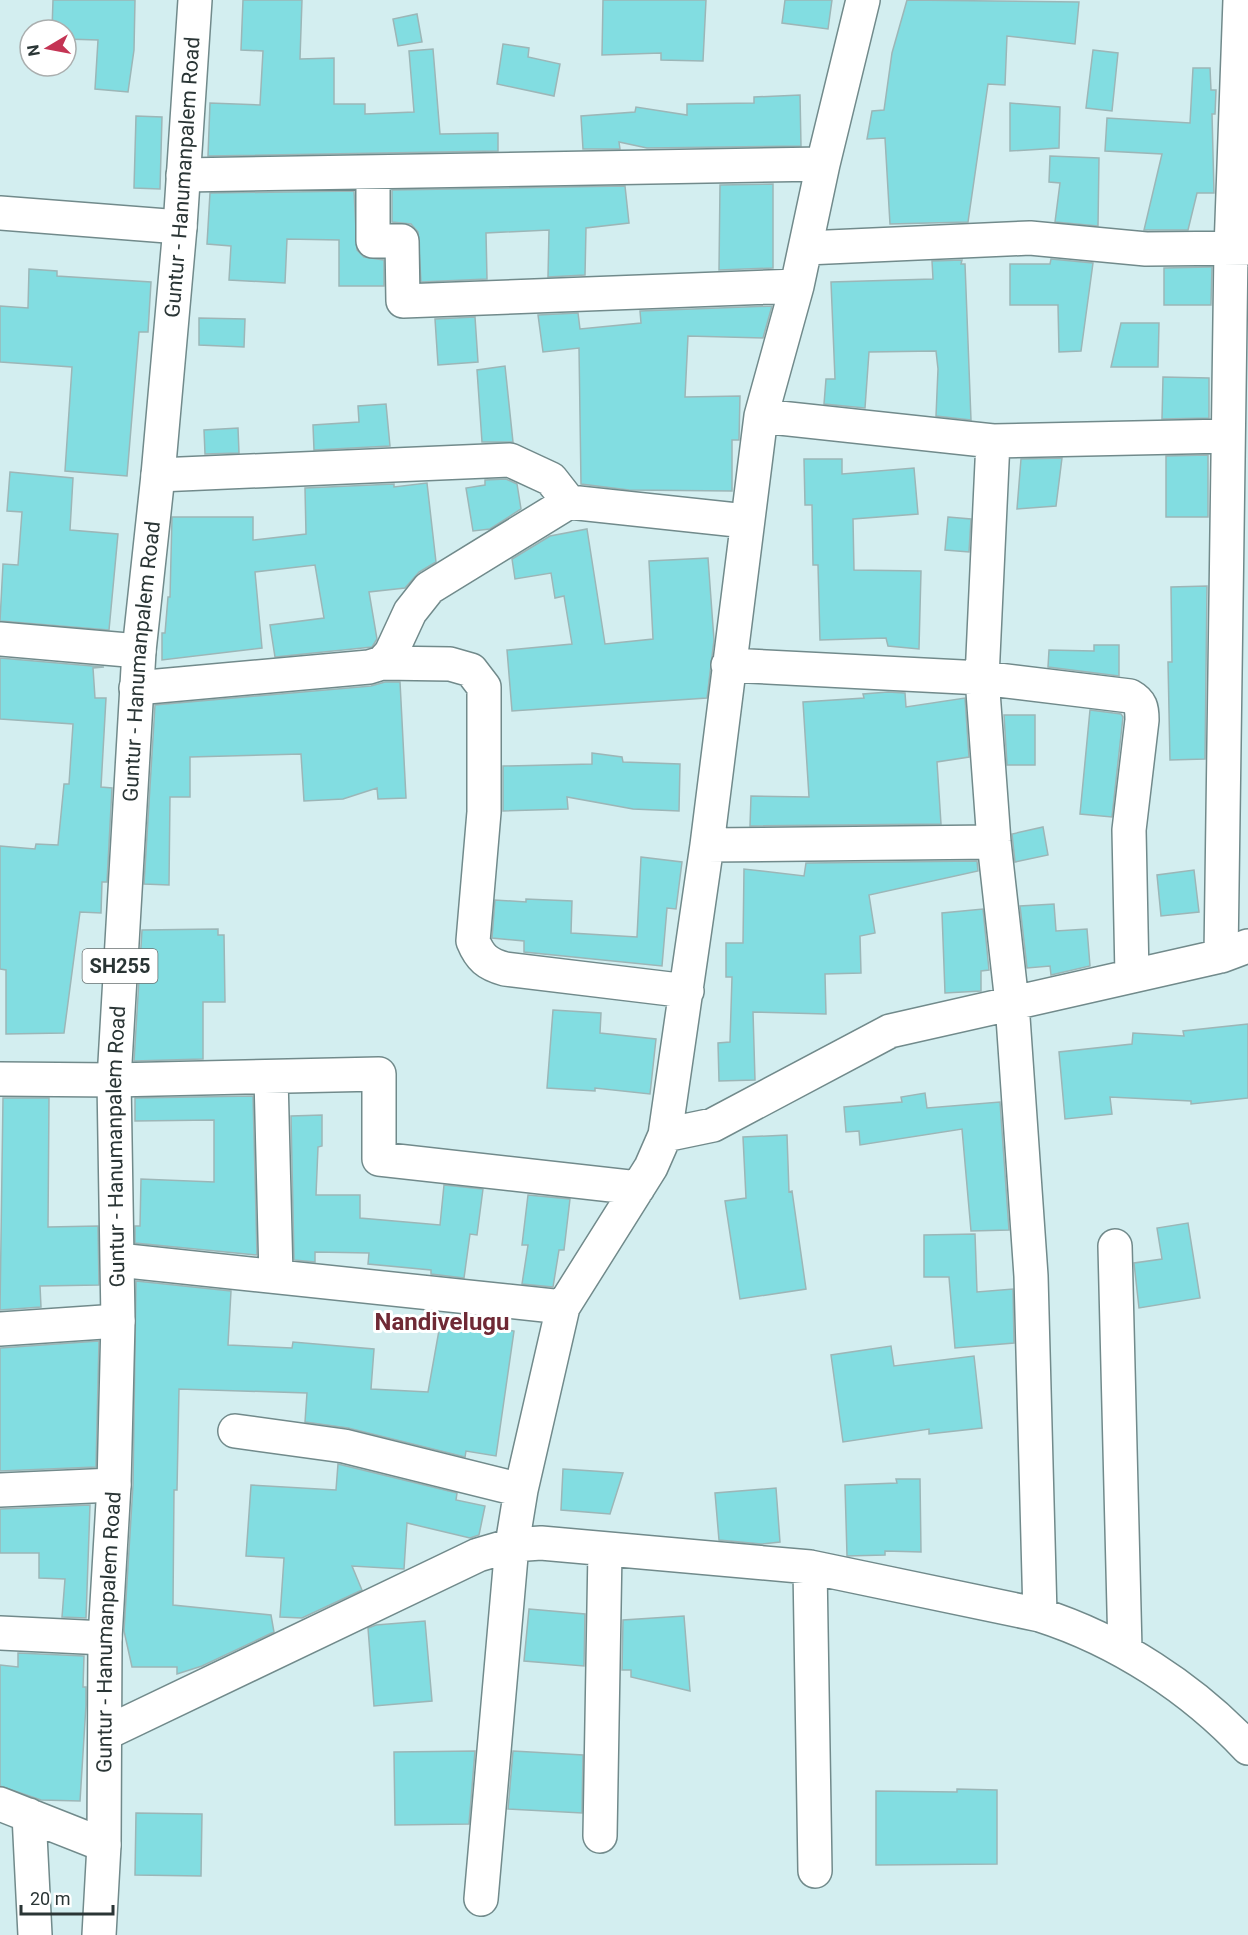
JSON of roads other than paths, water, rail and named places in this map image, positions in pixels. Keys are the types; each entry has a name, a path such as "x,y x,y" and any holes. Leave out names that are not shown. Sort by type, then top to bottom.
{"street":[{"name":"Guntur - Hanumanpalem Road","path":"99,1935 104,1845 105,1638 114,1485 118,1321 114,1080 136,688 180,227 195,0"},
{"path":"481,1899 512,1545 521,1490 563,1306 638,1188 658,1154 665,1135 707,845 761,416 797,286 823,164 863,0"},
{"path":"665,1135 713,1125 890,1031 1235,951 1227,659 1228,436 1240,248 1240,0"},
{"path":"183,175 823,164"},
{"path":"373,172 373,241 402,241 403,301 797,286"},
{"path":"0,213 180,227"},
{"path":"806,249 1030,238 1053,238 1128,248 1240,248"},
{"path":"761,416 993,441 1228,436"},
{"path":"993,441 982,678 994,842 1012,1003 1031,1276 1040,1615"},
{"path":"158,475 510,460 551,479 569,502"},
{"path":"382,663 391,653 410,612 429,588 569,502 746,521"},
{"path":"0,639 139,651"},
{"path":"136,688 369,667 382,663 450,664 471,670 484,687 484,812 473,941 478,954 489,965 504,969 687,991"},
{"path":"728,665 982,678 1130,696 1138,700 1142,708 1128,840 1132,976"},
{"path":"707,845 994,842"},
{"path":"0,1079 114,1080 379,1074 379,1159 638,1188"},
{"path":"271,1077 276,1276"},
{"path":"1115,1246 1125,1650"},
{"path":"118,1260 563,1306"},
{"path":"0,1329 118,1321"},
{"path":"235,1431 344,1446 521,1490"},
{"path":"0,1490 114,1485"},
{"path":"106,1734 478,1556 512,1545 541,1543 810,1567 1040,1615 1069,1624 1125,1650 1208,1710 1248,1748"},
{"path":"600,1836 605,1550"},
{"path":"810,1567 815,1872"},
{"path":"0,1633 105,1638"},
{"path":"14,1809 104,1845"},
{"path":"14,1809 35,1935"}],"district":[{"name":"Nandivelugu","path":"442,1322"}]}
